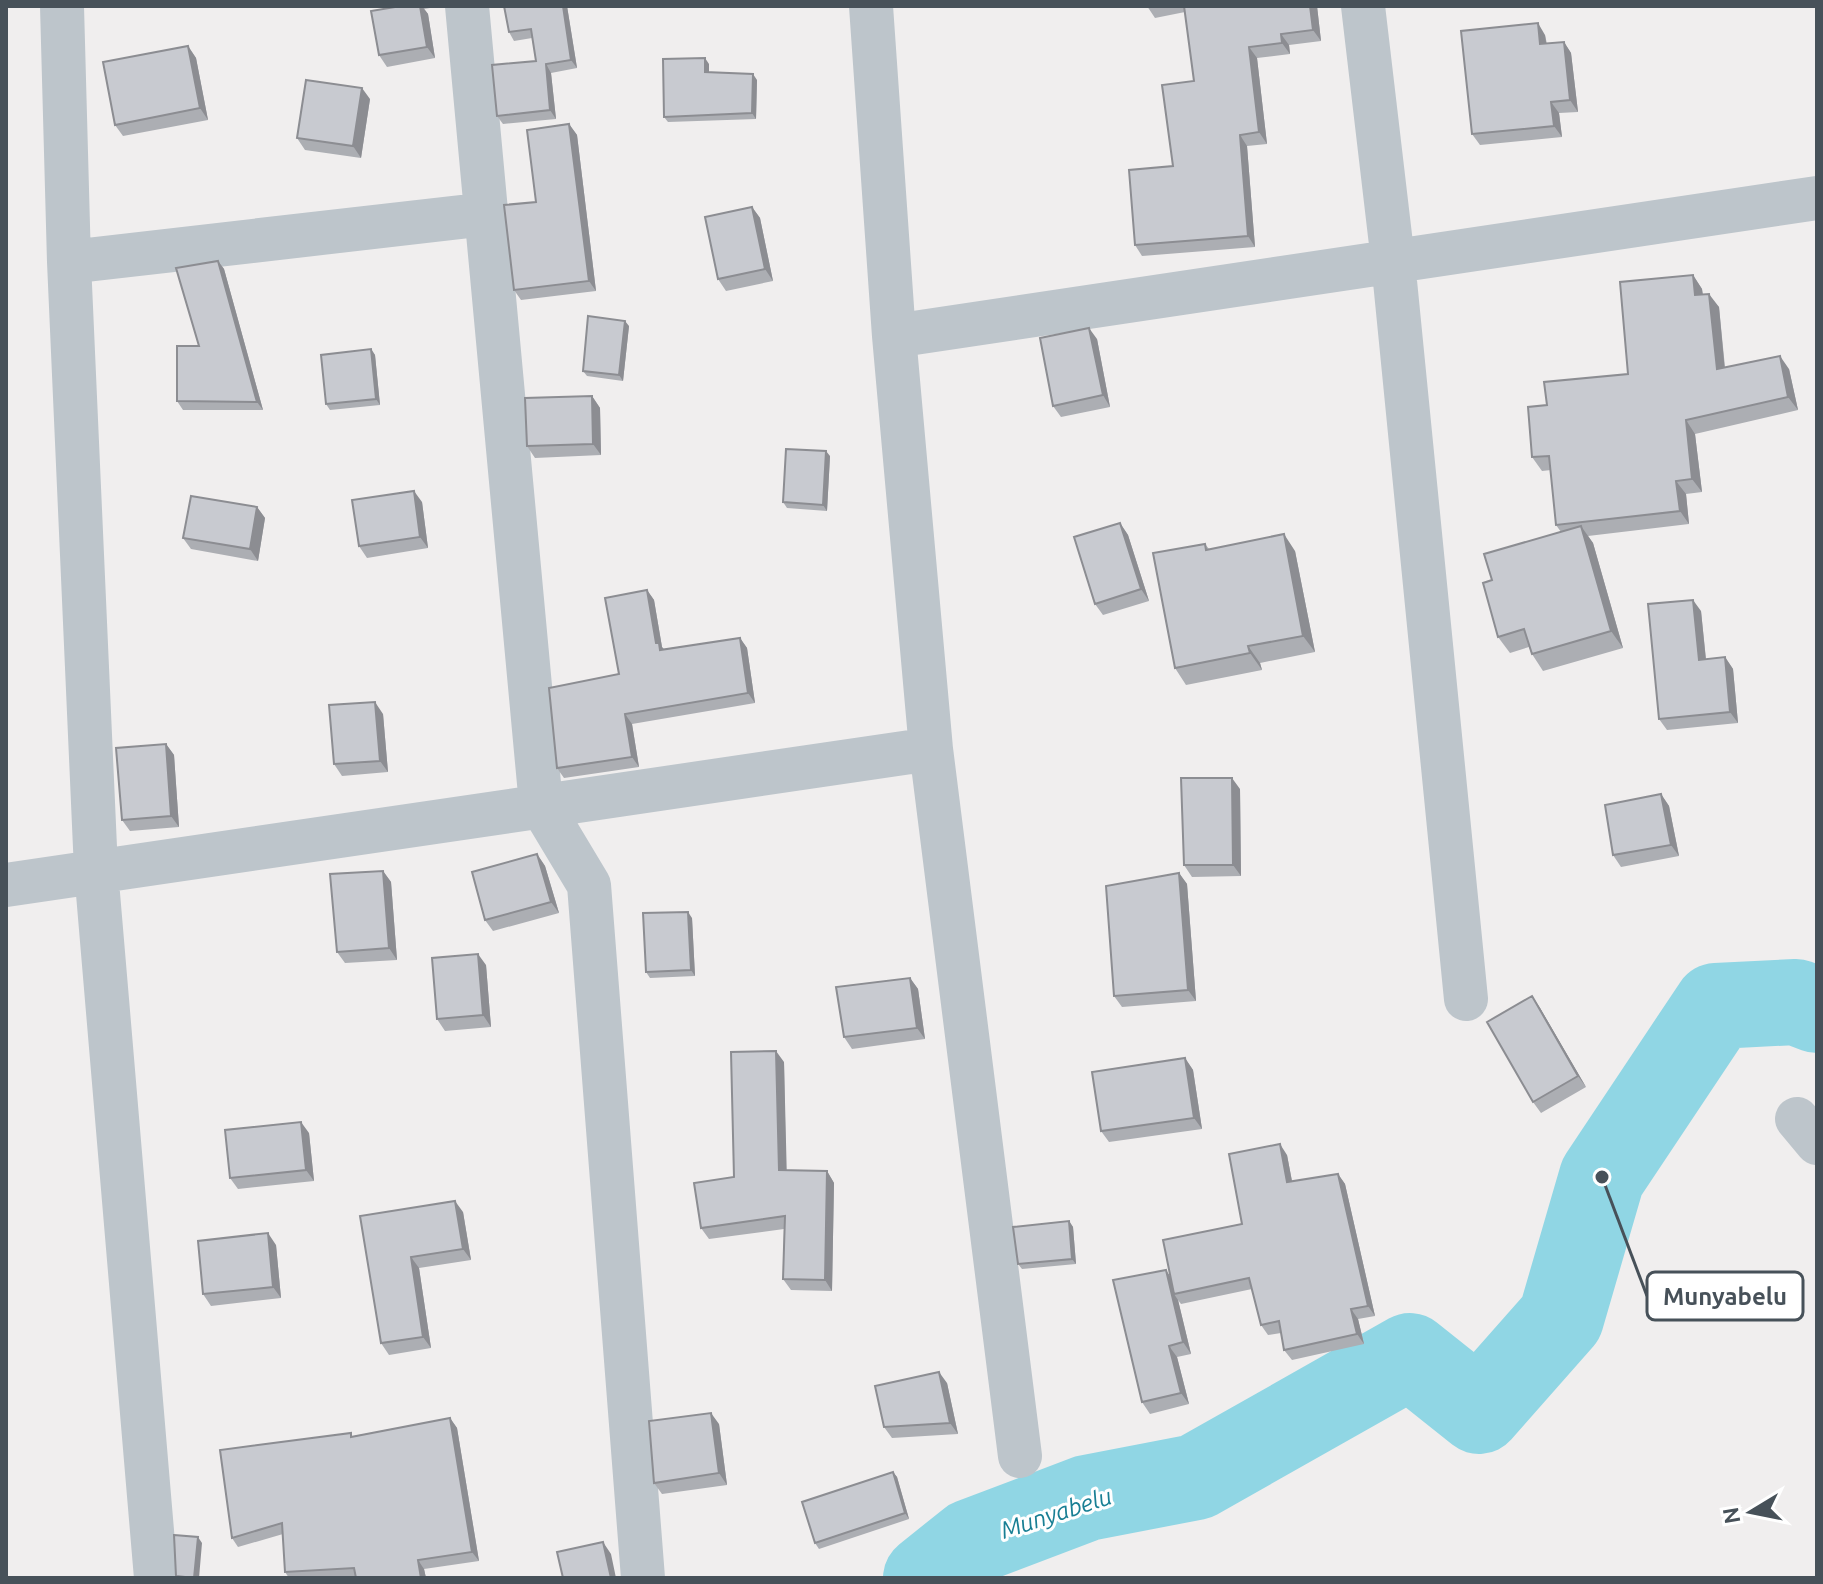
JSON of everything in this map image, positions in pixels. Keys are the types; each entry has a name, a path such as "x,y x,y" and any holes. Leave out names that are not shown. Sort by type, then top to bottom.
{"street":[{"path":"62,6 69,262 96,870 156,1578"},
{"path":"467,6 541,805 589,885 643,1578"},
{"path":"871,6 894,336 931,749 1020,1456"},
{"path":"1363,6 1393,261 1466,999"},
{"path":"894,336 1817,198"},
{"path":"69,262 487,214"},
{"path":"6,885 931,749"}],"building":[{"path":"420,6 427,47 379,55 371,11"},
{"path":"504,6 563,6 571,60 546,64 550,110 497,116 492,65 536,61 531,29 509,32"},
{"path":"1184,6 1310,6 1313,30 1281,34 1282,43 1249,47 1259,132 1240,135 1248,236 1135,245 1129,170 1173,166 1162,85 1194,81"},
{"path":"1538,23 1540,44 1564,42 1570,100 1551,102 1554,126 1472,134 1461,31"},
{"path":"188,46 200,108 115,125 103,62"},
{"path":"705,58 705,72 753,74 752,113 664,117 663,59"},
{"path":"306,80 362,88 353,146 297,138"},
{"path":"569,124 589,281 514,290 504,205 536,202 527,130"},
{"path":"752,207 765,269 718,279 705,217"},
{"path":"218,261 257,402 177,401 177,346 199,346 176,268"},
{"path":"1693,275 1695,295 1709,294 1717,369 1780,356 1788,397 1686,420 1692,479 1676,481 1680,511 1556,525 1549,456 1532,457 1528,407 1547,405 1544,382 1628,374 1620,282"},
{"path":"588,316 625,321 619,375 583,371"},
{"path":"1089,328 1103,395 1053,406 1040,338"},
{"path":"371,349 376,399 326,404 321,355"},
{"path":"592,396 593,444 527,446 525,398"},
{"path":"786,449 826,451 823,505 783,502"},
{"path":"414,491 420,537 359,546 352,500"},
{"path":"191,496 257,507 250,549 183,538"},
{"path":"1120,523 1141,589 1095,604 1074,537"},
{"path":"1581,526 1611,631 1532,654 1524,629 1498,637 1483,583 1492,580 1484,554"},
{"path":"1284,534 1303,636 1248,646 1250,653 1175,668 1153,553 1205,544 1206,550"},
{"path":"647,590 656,643 659,643 660,650 740,638 748,693 625,714 632,757 557,768 549,688 619,674 605,598"},
{"path":"1693,600 1699,660 1725,657 1730,712 1659,719 1648,604"},
{"path":"375,702 380,761 334,764 329,705"},
{"path":"166,744 171,816 122,820 116,748"},
{"path":"1181,778 1232,778 1233,865 1184,865"},
{"path":"1661,794 1671,845 1613,855 1605,805"},
{"path":"537,854 551,902 485,920 472,872"},
{"path":"383,871 389,948 337,952 330,874"},
{"path":"1179,873 1188,990 1114,996 1106,886"},
{"path":"688,912 691,970 646,972 643,913"},
{"path":"478,954 483,1015 437,1019 432,958"},
{"path":"910,978 917,1028 844,1037 836,987"},
{"path":"1532,996 1578,1076 1533,1102 1487,1022"},
{"path":"776,1051 779,1170 827,1171 825,1280 783,1279 785,1216 701,1228 694,1183 734,1177 731,1052"},
{"path":"1185,1058 1194,1118 1101,1131 1092,1072"},
{"path":"301,1122 306,1170 230,1178 225,1130"},
{"path":"1280,1144 1287,1182 1338,1174 1368,1306 1351,1309 1357,1334 1284,1350 1279,1321 1261,1325 1249,1278 1174,1294 1163,1240 1242,1224 1229,1154"},
{"path":"455,1201 463,1249 411,1257 423,1337 381,1343 360,1216"},
{"path":"1069,1221 1072,1259 1018,1264 1013,1227"},
{"path":"268,1233 273,1287 203,1294 198,1241"},
{"path":"1166,1270 1183,1342 1169,1346 1181,1393 1142,1402 1113,1280"},
{"path":"939,1372 950,1423 884,1427 875,1386"},
{"path":"711,1413 719,1473 654,1483 649,1421"},
{"path":"450,1418 472,1552 418,1560 421,1578 356,1578 354,1568 285,1572 282,1523 232,1538 220,1450 351,1433 351,1437"},
{"path":"893,1472 905,1513 815,1543 802,1502"},
{"path":"174,1535 198,1537 194,1578 176,1576"},
{"path":"603,1542 611,1578 563,1578 557,1552"}],"waterway":[{"name":"Munyabelu","path":"926,1578 971,1542 1087,1498 1196,1477 1410,1356 1479,1411 1561,1318 1602,1177 1716,1006 1796,1002 1817,1010"}],"place":[{"name":"Munyabelu","path":"1602,1177"}]}
